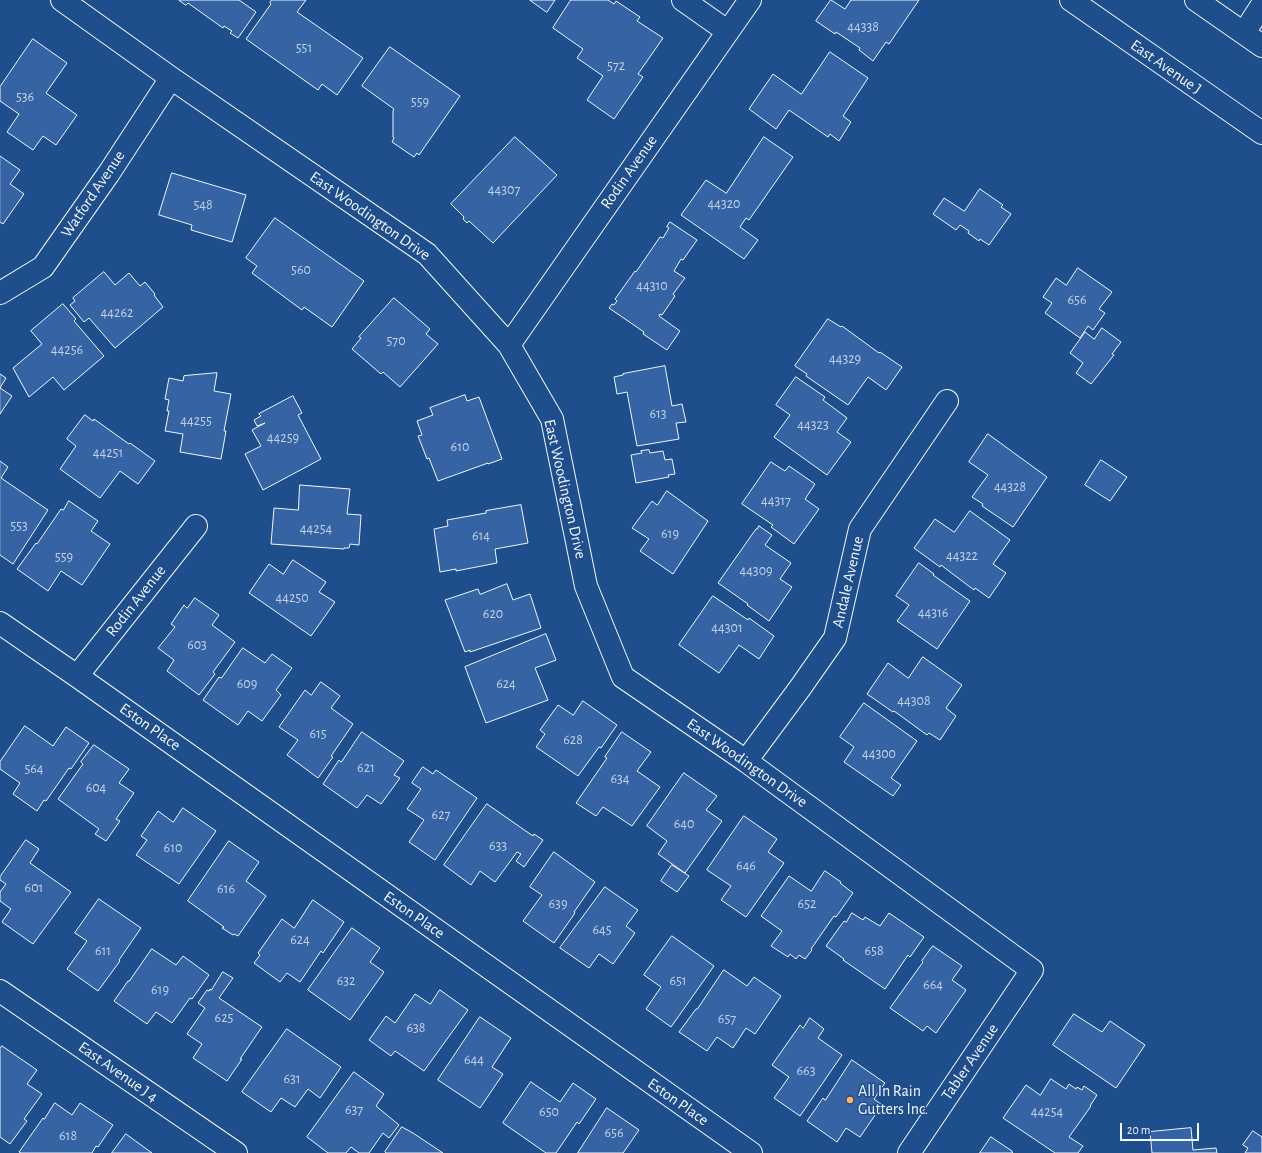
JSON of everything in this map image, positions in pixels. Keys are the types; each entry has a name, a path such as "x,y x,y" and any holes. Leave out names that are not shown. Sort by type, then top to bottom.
{"street":[{"name":"East Woodington Drive","path":"62,0 171,78 427,254 509,345 552,420 586,586 623,677 746,761 1032,970"},
{"path":"683,0 727,31"},
{"name":"Rodin Avenue","path":"509,345 750,0"},
{"name":"East Avenue J","path":"1071,0 1262,133"},
{"path":"1196,0 1262,46"},
{"path":"1244,33 1262,5"},
{"name":"Watford Avenue","path":"0,293 43,268 109,173 171,78"},
{"name":"Andale Avenue","path":"746,761 800,688 834,638 860,529 947,401"},
{"name":"Rodin Avenue","path":"77,676 196,526"},
{"path":"0,623 77,676"},
{"name":"Eston Place","path":"77,676 751,1153"},
{"name":"Tabler Avenue","path":"909,1153 1032,970"},
{"name":"East Avenue J 4","path":"0,991 236,1153"}],"building":[{"path":"179,0 239,0 256,12 238,38 230,33 232,31 224,26 223,28 188,3 186,5"},
{"path":"272,0 306,0 297,12 363,58 337,95 322,84 318,90 246,39 271,4 270,3"},
{"path":"530,0 555,0 547,12"},
{"path":"571,0 608,0 614,4 616,1 640,17 637,21 663,38 638,74 643,77 614,119 587,100 603,76 577,58 583,49 553,28"},
{"path":"831,0 845,9 851,0 919,0 889,44 886,42 873,61 859,50 860,48 816,21"},
{"path":"33,39 67,63 46,93 77,115 56,145 43,136 33,150 7,132 19,114 0,101 0,87"},
{"path":"390,47 460,96 419,155 417,153 414,157 392,142 394,138 394,109 362,86"},
{"path":"830,52 868,78 843,116 851,122 839,141 830,134 828,137 789,110 776,129 749,109 773,74 801,94"},
{"path":"515,137 557,175 493,243 469,221 467,223 463,219 464,217 451,204"},
{"path":"764,137 793,157 749,220 746,218 740,227 758,240 744,259 681,215 706,180 726,193"},
{"path":"0,156 20,170 10,184 24,194 3,224 0,222"},
{"path":"172,173 246,195 232,242 191,230 192,225 159,215"},
{"path":"980,189 1003,205 1001,207 1011,214 989,245 980,239 979,241 968,233 969,231 960,225 956,230 933,214 944,198 964,211"},
{"path":"275,218 364,281 332,327 304,307 302,310 252,273 257,266 246,258"},
{"path":"670,222 697,240 683,260 681,259 674,271 685,278 673,294 675,296 662,315 660,314 659,316 680,331 667,350 609,308 617,301 615,299 660,237 663,238 669,228 667,227"},
{"path":"1078,268 1112,292 1099,309 1105,313 1093,330 1088,326 1080,338 1045,313 1052,303 1043,297 1056,278 1066,285"},
{"path":"104,272 115,285 129,273 140,286 145,282 163,307 115,348 89,318 84,322 70,305 75,301 73,298"},
{"path":"394,298 430,329 426,334 438,344 400,387 383,372 381,374 352,349 361,338 359,337"},
{"path":"63,304 76,319 74,321 104,356 64,390 53,377 29,397 13,368 42,344 31,331"},
{"path":"828,319 841,327 842,326 879,353 880,352 902,367 886,390 868,377 848,405 806,376 807,374 795,366"},
{"path":"1102,328 1121,342 1112,354 1114,355 1091,384 1076,373 1083,363 1070,353 1085,332 1094,339"},
{"path":"665,366 672,406 682,404 686,422 676,423 679,439 637,446 627,392 617,394 614,377"},
{"path":"217,373 214,391 231,394 224,431 226,431 221,459 180,452 183,434 165,431 169,411 167,411 169,400 165,399 169,378 183,381 184,376"},
{"path":"0,374 6,378 0,388"},
{"path":"796,377 825,397 823,400 847,418 837,432 851,442 827,475 774,437 790,415 776,405"},
{"path":"0,388 12,396 0,414"},
{"path":"465,395 467,401 479,397 502,459 438,481 418,436 422,435 417,421 433,415 430,408"},
{"path":"293,396 302,413 298,415 321,459 263,490 245,454 261,446 252,430 265,423 257,426 254,420 261,416 259,414"},
{"path":"85,415 93,421 94,419 155,461 138,484 120,471 100,498 60,469 76,446 67,439"},
{"path":"988,434 1047,477 1013,527 982,506 983,504 972,497 988,475 969,462"},
{"path":"649,450 650,453 663,451 665,460 672,459 675,474 668,475 669,477 636,483 631,455"},
{"path":"1101,460 1127,477 1110,501 1085,485"},
{"path":"0,461 8,467 1,478 48,510 13,564 0,555"},
{"path":"771,462 785,471 789,466 815,484 805,499 819,509 794,544 771,527 773,525 742,504"},
{"path":"300,485 350,489 347,514 361,515 359,545 350,544 349,548 344,549 271,544 274,508 298,510"},
{"path":"667,491 708,521 673,574 640,551 649,539 632,528 652,501 657,505"},
{"path":"69,501 98,521 91,531 110,544 82,585 61,571 48,591 17,569 36,543 37,544 61,509 63,510"},
{"path":"521,505 528,543 495,549 497,563 456,571 456,569 440,572 434,529 448,526 447,520"},
{"path":"970,511 1010,540 993,564 1006,573 989,598 975,588 974,590 941,565 940,567 914,548 935,519 954,532"},
{"path":"759,526 772,535 765,545 791,563 780,579 792,587 769,621 718,583"},
{"path":"293,560 326,582 319,592 335,602 311,636 249,593 269,564 283,574"},
{"path":"919,563 934,574 933,575 970,601 937,649 897,621 909,605 896,596"},
{"path":"507,584 513,600 530,594 541,628 470,652 470,650 465,652 445,600 478,589 480,594"},
{"path":"713,596 748,620 749,618 774,636 759,659 739,645 719,673 679,645"},
{"path":"195,598 219,615 212,625 235,642 213,672 215,674 199,695 167,671 174,660 158,648 175,627 171,624 184,605 187,608"},
{"path":"546,634 556,660 535,668 548,700 486,723 465,667"},
{"path":"243,648 265,663 272,654 292,668 276,690 281,695 262,721 248,711 238,725 203,700 219,677 221,678"},
{"path":"923,657 962,685 946,708 956,716 940,740 929,733 927,735 867,694 888,663 908,678"},
{"path":"321,682 340,696 331,708 353,724 318,778 287,755 298,740 279,727 305,690 311,695"},
{"path":"583,701 617,725 601,748 599,747 578,776 536,747 545,734 540,730 558,705 573,715"},
{"path":"864,703 917,741 891,778 901,785 893,796 844,762 854,747 840,737"},
{"path":"25,726 53,746 66,727 89,743 71,769 69,768 46,801 44,800 37,811 13,794 20,783 0,769 0,762"},
{"path":"362,732 404,761 394,775 400,778 381,804 367,795 357,808 323,784 339,760 341,762"},
{"path":"622,732 651,752 637,771 660,787 632,826 603,807 596,816 576,803 607,758 605,757"},
{"path":"94,745 129,769 119,783 134,793 116,819 120,821 106,841 95,834 99,829 58,799 83,764 81,762"},
{"path":"423,767 433,774 436,770 477,798 435,860 409,842 424,820 407,809 421,789 412,783"},
{"path":"684,773 717,796 706,810 722,821 685,873 658,854 667,841 647,826"},
{"path":"487,804 533,836 534,834 543,840 524,867 516,861 521,854 517,852 495,882 480,871 471,885 444,865"},
{"path":"183,808 216,831 179,884 136,855 147,840 141,836 158,811 173,822"},
{"path":"744,816 777,839 768,852 784,863 746,917 721,900 731,886 707,870"},
{"path":"26,840 39,849 30,863 71,892 33,944 2,922 11,909 0,901 0,892 6,884 0,880 0,877"},
{"path":"229,841 259,862 246,881 266,896 238,936 233,935 222,928 224,927 188,901"},
{"path":"554,852 595,882 554,943 523,921 542,895 530,887"},
{"path":"672,865 689,876 677,892 661,881"},
{"path":"825,871 841,882 840,883 853,893 836,917 834,916 805,959 799,955 796,959 790,954 788,957 771,946 782,931 761,916 789,876 811,891"},
{"path":"605,887 638,910 626,926 635,933 613,964 599,954 589,968 560,948"},
{"path":"99,899 141,928 119,960 120,961 98,991 67,969 87,941 75,933"},
{"path":"313,900 344,922 323,953 321,951 300,982 287,973 280,982 254,963 260,955 258,953 282,919 294,928"},
{"path":"852,913 863,920 865,917 880,926 889,913 924,937 910,957 908,955 885,989 843,960 844,959 826,946 844,921 846,922"},
{"path":"352,928 380,948 370,962 384,972 350,1020 308,990"},
{"path":"672,936 714,966 671,1027 646,1009 661,987 644,975"},
{"path":"933,946 962,966 952,980 966,990 936,1033 927,1026 923,1031 890,1008"},
{"path":"152,949 176,965 183,956 209,975 172,1023 156,1012 147,1024 114,1001"},
{"path":"724,970 747,986 754,977 781,996 755,1034 746,1028 733,1048 717,1037 707,1051 679,1032"},
{"path":"223,972 233,978 219,998 262,1027 227,1081 193,1058 202,1044 187,1034 205,1008 198,1003 207,990 211,990"},
{"path":"440,990 468,1010 424,1071 395,1051 391,1056 369,1040 386,1016 395,1023 415,994 430,1004"},
{"path":"1074,1014 1102,1032 1110,1021 1145,1045 1116,1088 1053,1045"},
{"path":"480,1017 511,1038 492,1067 503,1074 480,1108 438,1080"},
{"path":"810,1018 824,1029 818,1038 842,1055 800,1116 774,1098 789,1077 772,1065 800,1025 803,1028"},
{"path":"287,1029 341,1067 320,1098 308,1089 295,1107 281,1098 271,1112 242,1092"},
{"path":"2,1046 37,1070 27,1084 42,1094 24,1119 27,1121 10,1144 0,1137 0,1049"},
{"path":"852,1060 885,1083 874,1099 882,1105 860,1137 846,1128 837,1142 807,1121 823,1098 825,1100"},
{"path":"354,1072 384,1094 376,1106 399,1125 389,1138 383,1133 369,1153 359,1153 351,1147 346,1153 328,1153 307,1137"},
{"path":"1051,1079 1066,1089 1069,1084 1076,1089 1077,1087 1082,1090 1084,1086 1097,1095 1069,1137 1083,1146 1078,1153 1055,1153 1003,1118 1026,1085 1040,1095"},
{"path":"531,1082 560,1102 573,1083 596,1099 579,1124 577,1122 556,1153 546,1153 503,1123"},
{"path":"55,1103 72,1115 80,1103 113,1125 92,1153 19,1152"},
{"path":"607,1108 639,1130 623,1153 578,1153"},
{"path":"402,1127 443,1153 386,1153 385,1152"},
{"path":"1191,1128 1193,1150 1216,1148 1217,1153 1152,1153 1150,1132"},
{"path":"1253,1131 1262,1137 1262,1153 1245,1153 1248,1148 1243,1145"},
{"path":"126,1134 152,1153 112,1153"},
{"path":"991,1137 1012,1151 1013,1153 980,1153"}],"place":[{"name":"All In Rain Gutters Inc.","path":"850,1100"}]}
